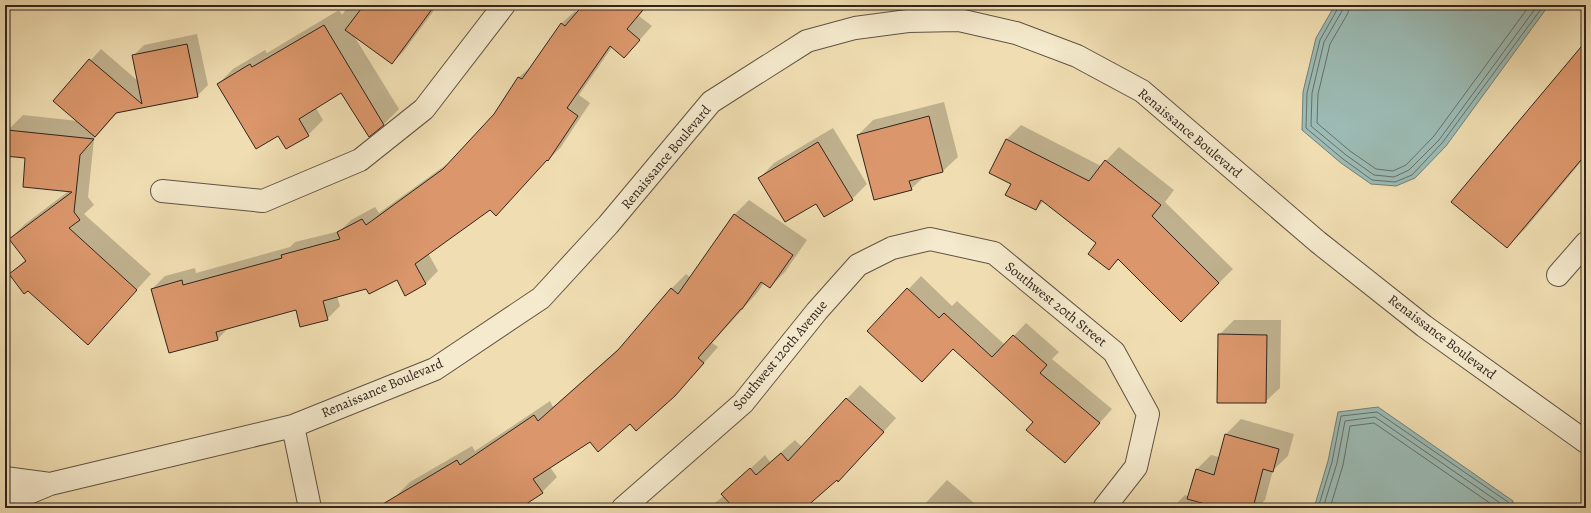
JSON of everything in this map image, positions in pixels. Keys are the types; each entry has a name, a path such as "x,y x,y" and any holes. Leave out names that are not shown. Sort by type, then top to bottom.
{"street":[{"path":"162,191 263,201 360,160 424,109 504,5"},
{"name":"Renaissance Boulevard","path":"5,504 50,484 293,426 435,369 541,298 608,225 711,102 807,41 907,13 959,20 1016,33 1077,56 1142,91 1324,247 1424,326 1586,442"},
{"name":"Southwest 20th Street","path":"930,239 994,253 1114,352 1148,414 1136,468 1104,508"},
{"name":"Southwest 120th Avenue","path":"623,508 743,403 817,311 858,264 892,248 930,239"},
{"path":"1558,275 1586,243"},
{"path":"293,426 310,508"},
{"name":"Renaissance Boulevard","path":"5,478 50,484"}],"water":[{"path":"1335,5 1549,5 1446,146 1415,178 1396,186 1371,184 1341,163 1302,130 1303,92 1316,38"},
{"path":"1378,407 1513,501 1513,508 1314,508 1328,461 1338,412"}],"building":[{"path":"364,5 435,5 392,64 345,30"},
{"path":"583,5 647,5 627,29 640,40 624,58 610,46 567,108 578,116 548,161 547,160 496,216 490,210 415,264 426,284 405,296 397,280 369,294 366,289 323,301 328,320 300,327 296,310 216,332 218,340 169,353 151,289 182,280 183,285 282,258 281,255 340,239 337,232 362,219 366,225 443,169 494,114 518,77 522,79 561,23 565,26"},
{"path":"324,25 384,125 369,137 341,93 299,119 309,136 286,149 278,136 256,149 217,84 250,64 252,67"},
{"path":"1586,41 1586,154 1507,248 1451,202"},
{"path":"187,44 198,97 116,113 95,137 53,101 89,59 142,104 132,55"},
{"path":"929,116 943,172 909,181 912,190 874,200 857,135"},
{"path":"7,130 94,139 80,155 74,212 80,220 69,228 137,290 88,345 28,291 24,294 9,274 26,261 9,239 72,192 23,187 25,158 5,156"},
{"path":"1006,139 1089,181 1105,160 1161,205 1152,216 1219,283 1181,322 1118,259 1109,270 1088,254 1096,243 1041,200 1036,210 1005,195 1011,184 989,173"},
{"path":"818,142 853,200 824,217 816,204 785,222 758,178"},
{"path":"734,214 793,255 770,288 761,282 742,309 698,358 704,363 675,396 636,431 630,424 598,452 590,442 533,479 543,493 520,508 376,508 457,460 460,465 534,415 538,421 618,350 671,288 678,294"},
{"path":"907,288 939,318 944,313 992,357 1013,335 1047,365 1040,373 1100,423 1065,463 1026,430 1033,422 953,349 922,382 867,331"},
{"path":"1218,334 1267,335 1266,403 1217,403"},
{"path":"846,398 884,432 838,482 837,480 805,508 734,508 721,494 750,468 756,475 781,453 788,461"},
{"path":"1225,434 1279,449 1273,472 1263,469 1253,508 1220,508 1187,499 1196,469 1214,475"}]}
